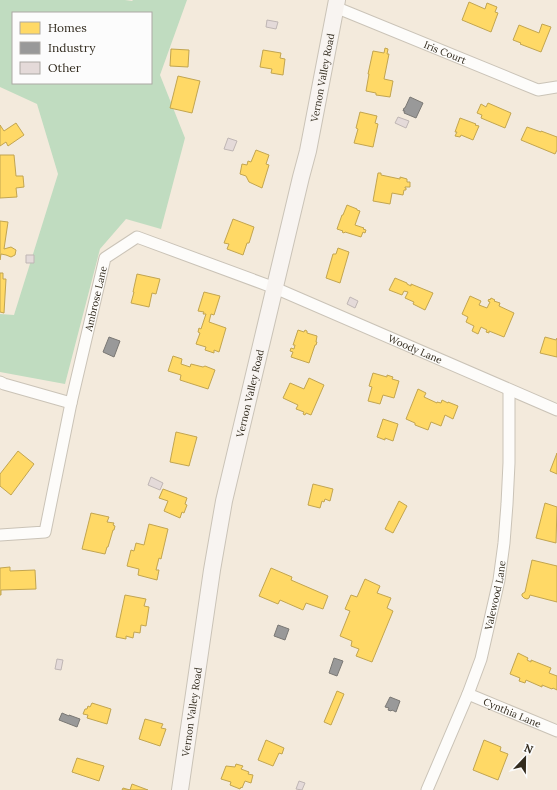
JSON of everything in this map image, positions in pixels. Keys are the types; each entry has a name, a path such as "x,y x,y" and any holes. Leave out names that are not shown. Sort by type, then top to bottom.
{"main road":[{"name":"Vernon Valley Road","path":"180,790 212,570 224,500 308,151 336,3"}],"street":[{"name":"Iris Court","path":"336,3 538,90 557,87"},
{"name":"Ambrose Lane","path":"0,534 44,532 71,403 105,258 137,237 274,288"},
{"name":"Woody Lane","path":"274,288 557,410"},
{"path":"0,382 71,403"},
{"name":"Valewood Lane","path":"427,790 468,694 481,659 496,595 504,543 507,497 509,463 509,390"},
{"name":"Cynthia Lane","path":"468,694 557,731"}],"green space":[{"path":"0,0 187,0 160,75 185,138 161,229 126,219 100,249 65,384 0,372 0,314 14,315 58,174 37,104 0,87"}],"building: Homes":[{"path":"469,2 485,9 487,3 497,7 495,12 498,13 491,32 462,20"},
{"path":"542,24 551,27 541,52 513,40 519,25 539,33"},
{"path":"385,48 388,49 387,54 389,54 384,79 393,81 390,97 376,95 376,93 366,91 373,51 384,53"},
{"path":"171,49 189,50 188,67 170,66"},
{"path":"263,50 281,53 280,58 285,59 283,75 271,73 272,69 260,67"},
{"path":"178,76 200,81 192,113 170,108"},
{"path":"488,103 511,113 505,128 481,118 482,115 477,113 481,104 486,107"},
{"path":"360,112 377,116 375,123 378,124 373,147 354,143 358,129 356,128"},
{"path":"460,118 479,126 473,140 461,135 460,137 455,136"},
{"path":"16,123 24,135 8,146 6,142 0,146 0,125 4,131"},
{"path":"527,127 557,137 557,150 555,154 521,140"},
{"path":"256,150 269,155 266,164 269,165 262,188 249,182 246,176 240,174 242,164 247,165 248,161 251,162"},
{"path":"0,155 14,155 16,176 23,176 24,187 16,188 17,197 0,198"},
{"path":"378,173 400,179 400,177 407,179 407,182 410,182 410,187 405,187 406,190 404,190 403,195 392,193 390,204 373,201"},
{"path":"347,205 360,211 355,225 366,230 365,233 363,232 361,237 345,232 344,233 342,232 343,231 337,229"},
{"path":"233,219 254,227 243,255 227,249 229,244 224,243"},
{"path":"0,221 8,222 4,249 11,247 16,250 15,255 11,257 1,254 0,260"},
{"path":"338,248 349,252 340,283 326,278 333,254 336,254"},
{"path":"0,273 3,273 3,279 6,279 4,313 0,312"},
{"path":"137,274 160,279 156,294 152,293 149,307 131,303"},
{"path":"395,278 411,286 411,284 433,293 425,310 413,304 414,302 405,298 408,292 404,291 402,295 389,290"},
{"path":"204,292 220,296 214,315 211,314 209,322 226,328 219,352 214,350 214,353 205,350 206,347 196,344 200,333 198,332 199,328 201,329 206,314 198,311"},
{"path":"470,296 481,301 479,305 487,308 490,302 488,301 491,298 500,303 499,306 514,313 504,337 489,331 489,333 486,332 487,330 481,327 478,334 472,331 474,326 466,322 468,317 462,314"},
{"path":"298,330 304,332 305,330 307,333 317,336 317,342 309,363 291,357 293,352 290,351 291,348 294,349 295,345 293,345"},
{"path":"545,337 556,340 557,338 557,357 540,353"},
{"path":"173,356 182,359 181,364 190,367 191,364 203,367 205,366 215,370 208,389 180,380 181,375 168,371"},
{"path":"373,373 387,377 387,375 393,377 392,379 399,381 394,398 383,395 380,404 368,401 372,387 369,386"},
{"path":"309,378 324,385 311,415 306,413 305,415 303,414 304,412 296,409 298,405 283,398 290,383 304,389"},
{"path":"418,389 426,393 424,397 437,403 441,403 442,400 458,406 453,419 445,415 441,426 431,422 428,430 415,425 415,423 406,419"},
{"path":"383,419 398,424 393,441 377,437"},
{"path":"176,432 197,437 189,466 170,462"},
{"path":"18,451 34,464 11,495 0,486 0,474"},
{"path":"557,453 557,474 550,471"},
{"path":"313,484 333,489 330,501 325,499 324,502 322,501 320,508 308,505"},
{"path":"163,489 187,498 185,504 187,505 180,518 164,511 168,501 159,498"},
{"path":"399,501 407,506 393,533 385,529"},
{"path":"545,503 557,507 556,543 536,538"},
{"path":"91,513 109,517 107,522 114,523 114,530 105,554 82,549"},
{"path":"149,524 168,529 161,559 159,558 156,570 159,570 157,580 138,575 139,569 127,566 131,550 134,551 136,543 144,545"},
{"path":"532,560 557,566 557,602 530,595 527,599 522,596 525,592"},
{"path":"10,567 10,571 35,570 36,589 1,590 0,595 0,568"},
{"path":"271,568 292,577 291,580 328,596 323,609 306,603 303,610 280,600 278,604 259,596"},
{"path":"365,579 380,586 377,593 391,598 387,608 393,611 372,662 356,656 359,649 351,646 352,641 340,636 350,611 345,609 351,595 357,597"},
{"path":"125,595 146,599 144,606 149,607 146,626 141,625 140,633 134,632 133,638 126,636 126,639 116,637"},
{"path":"518,653 528,658 527,660 531,662 531,660 551,668 549,673 557,676 557,690 542,685 542,687 526,680 525,683 519,681 520,678 510,674"},
{"path":"337,691 344,694 331,725 324,722"},
{"path":"92,703 111,709 107,724 87,718 88,715 83,714 85,709 87,709 88,706 90,707"},
{"path":"145,719 163,724 161,728 166,729 160,746 139,739"},
{"path":"266,740 284,748 282,754 279,753 273,766 258,760"},
{"path":"484,740 501,747 500,751 508,754 498,780 473,770"},
{"path":"77,758 104,766 99,781 72,772"},
{"path":"236,764 243,766 241,769 249,772 248,774 253,775 251,783 245,781 240,789 230,785 231,782 221,779 226,766 235,767"},
{"path":"132,784 148,790 130,790"}],"building: Industry":[{"path":"410,97 423,103 416,118 404,113 405,111 403,111"},
{"path":"109,337 120,341 114,357 103,352"},
{"path":"278,625 289,629 285,640 274,636"},
{"path":"334,658 343,661 337,676 329,673"},
{"path":"390,697 400,701 396,712 388,710 389,708 385,707"},
{"path":"62,713 80,719 77,727 59,720"}],"building: Other":[{"path":"267,20 278,22 276,29 266,27"},
{"path":"398,117 409,121 406,128 395,123"},
{"path":"228,138 237,141 233,151 224,149"},
{"path":"26,255 34,255 34,263 26,263"},
{"path":"350,297 358,301 355,308 347,304"},
{"path":"151,477 163,483 160,490 148,485"},
{"path":"57,659 63,660 61,670 55,669"},
{"path":"299,781 305,783 302,790 296,789"}]}
